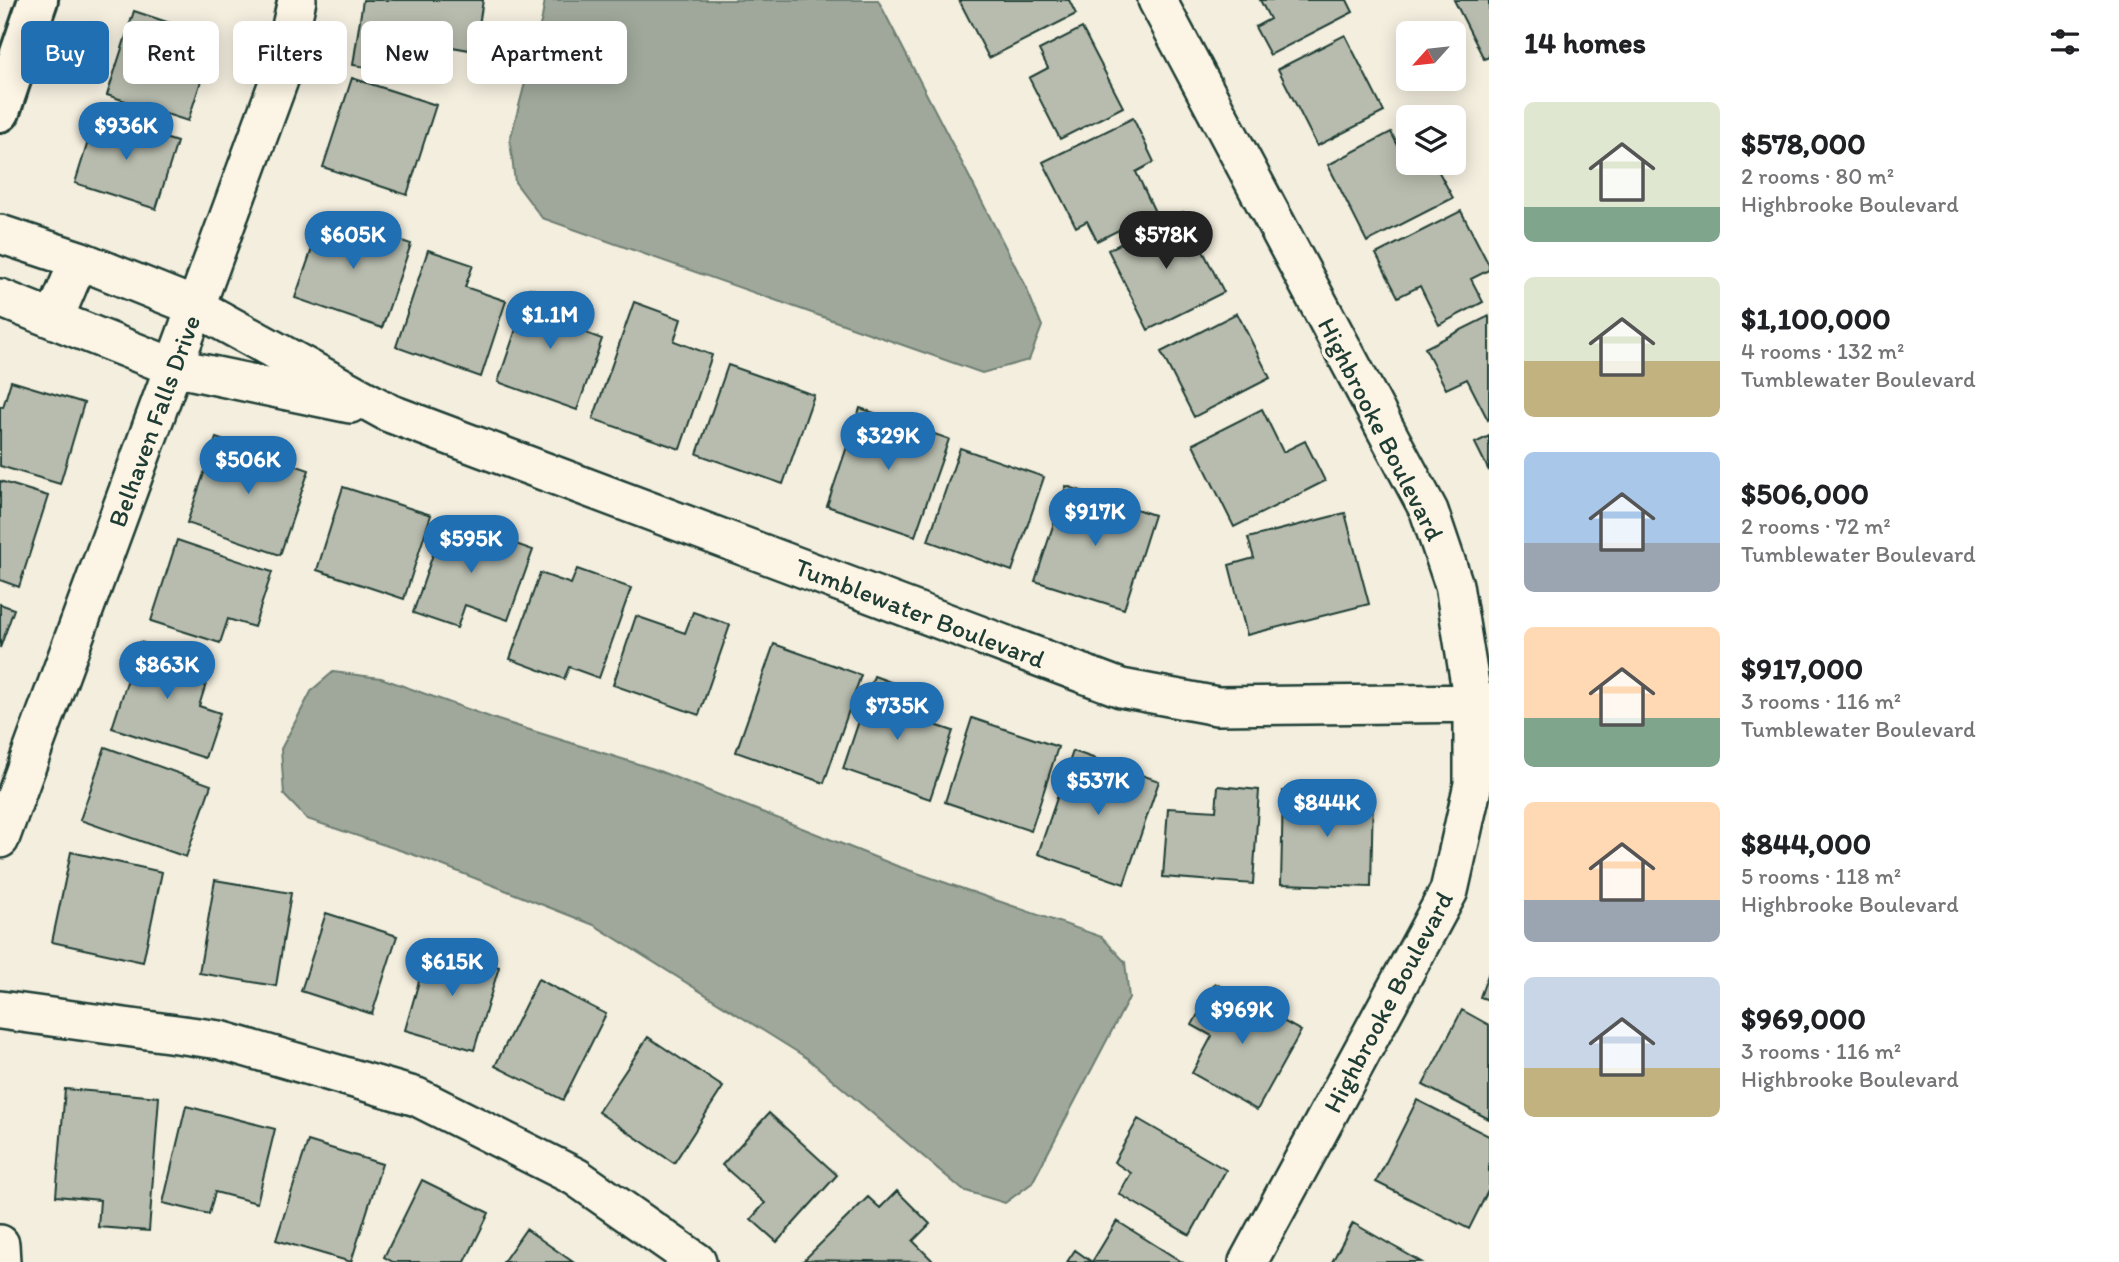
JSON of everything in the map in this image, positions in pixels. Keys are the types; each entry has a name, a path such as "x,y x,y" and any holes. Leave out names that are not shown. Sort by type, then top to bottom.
{"street":[{"path":"0,112 38,0"},
{"name":"Belhaven Falls Drive","path":"0,839 279,80 297,0"},
{"name":"Highbrooke Boulevard","path":"1157,0 1429,511 1454,585 1481,703 1473,784 1449,891 1248,1262"},
{"name":"Tumblewater Boulevard","path":"0,234 79,260 196,307 389,413 1121,688 1216,706 1481,703"},
{"path":"54,319 79,260"},
{"name":"Tumblewater Boulevard","path":"0,298 173,367 389,413"},
{"path":"0,1010 220,1040 417,1097 576,1177 697,1262"},
{"path":"0,1244 1,1262"}],"shaded area":[{"path":"545,0 878,0 1025,285 1042,326 1029,360 982,373 542,218 515,182 510,140 525,84 627,84 627,21 541,21"},
{"path":"333,672 381,678 498,720 654,769 897,866 1102,937 1125,962 1129,998 1032,1183 1005,1203 963,1190 807,1058 594,925 426,859 307,819 284,795 281,749 312,690"}],"building":[{"path":"363,0 483,0 480,21 467,21 467,50 453,47 453,21 361,21 361,66 353,65"},
{"path":"959,0 1069,0 1076,14 989,58"},
{"path":"1260,0 1347,0 1353,12 1270,55 1255,27 1270,19"},
{"path":"1454,0 1489,0 1489,57 1484,59"},
{"path":"134,11 164,21 131,21"},
{"path":"1082,28 1123,107 1060,139 1029,78 1048,68 1039,50"},
{"path":"1345,35 1384,112 1317,146 1278,69"},
{"path":"123,45 123,84 200,84 188,121 107,95"},
{"path":"352,78 361,81 361,84 371,84 436,105 407,195 323,167"},
{"path":"96,116 177,142 156,209 75,183"},
{"path":"1133,118 1154,162 1136,172 1155,212 1097,241 1087,221 1076,227 1043,162"},
{"path":"1391,132 1396,142 1396,175 1441,175 1453,198 1367,242 1328,165"},
{"path":"1461,211 1489,265 1489,270 1471,279 1483,302 1439,325 1420,286 1398,297 1376,254"},
{"path":"1183,212 1224,292 1148,330 1108,250"},
{"path":"324,214 411,244 382,328 295,298"},
{"path":"428,250 473,265 465,287 506,301 481,377 396,347"},
{"path":"530,288 583,307 575,329 602,339 577,410 498,382"},
{"path":"634,302 681,319 674,341 712,355 680,449 593,419"},
{"path":"1237,313 1270,378 1194,417 1161,352"},
{"path":"1489,316 1488,420 1467,379 1446,389 1425,348"},
{"path":"728,365 814,395 783,484 697,454"},
{"path":"11,381 84,403 60,484 0,466 0,406 3,407"},
{"path":"860,408 949,439 915,536 827,506"},
{"path":"1262,409 1283,452 1305,441 1325,481 1234,527 1193,444"},
{"path":"1489,436 1489,471 1475,443"},
{"path":"216,438 309,470 280,555 187,523"},
{"path":"960,448 1044,477 1012,571 928,541"},
{"path":"0,481 48,496 19,587 0,580"},
{"path":"1066,486 1154,515 1124,609 1035,581"},
{"path":"343,487 431,515 404,599 317,570"},
{"path":"1345,513 1369,604 1247,635 1229,565 1254,558 1248,538"},
{"path":"445,519 533,550 508,620 465,605 457,628 413,613"},
{"path":"177,540 272,572 254,627 228,619 220,643 151,621"},
{"path":"577,569 631,588 599,678 569,667 564,679 510,659 540,573 571,584"},
{"path":"0,604 14,609 0,648"},
{"path":"693,612 730,625 699,715 613,685 636,616 685,633"},
{"path":"140,642 212,665 199,706 220,713 205,758 112,728"},
{"path":"774,644 861,675 824,783 736,752"},
{"path":"874,676 913,690 905,715 953,731 930,799 843,769"},
{"path":"972,718 1058,747 1031,831 945,802"},
{"path":"105,747 211,785 186,857 80,820"},
{"path":"1073,751 1159,781 1124,884 1038,854"},
{"path":"1218,786 1259,790 1253,884 1163,877 1168,808 1216,811"},
{"path":"1283,791 1373,794 1371,887 1281,884"},
{"path":"71,852 162,872 143,962 52,942"},
{"path":"215,880 291,893 276,986 199,973"},
{"path":"326,913 397,936 372,1014 301,991"},
{"path":"429,946 499,967 474,1050 405,1030"},
{"path":"1489,972 1489,1000 1480,997"},
{"path":"538,979 606,1014 563,1100 495,1066"},
{"path":"1215,983 1301,1031 1257,1110 1192,1073 1212,1036 1192,1025"},
{"path":"1462,1010 1489,1025 1489,1119 1423,1085"},
{"path":"648,1037 723,1087 674,1163 598,1112"},
{"path":"65,1089 159,1097 149,1231 98,1227 100,1200 56,1196"},
{"path":"1417,1100 1489,1136 1489,1189 1469,1229 1376,1182"},
{"path":"186,1106 275,1129 257,1203 215,1192 209,1214 163,1203"},
{"path":"769,1113 837,1175 777,1242 751,1219 765,1203 722,1165"},
{"path":"1138,1119 1226,1170 1190,1235 1119,1194 1131,1173 1114,1162"},
{"path":"308,1141 382,1164 351,1262 276,1240"},
{"path":"422,1180 489,1213 465,1262 393,1262 384,1257"},
{"path":"897,1191 930,1224 913,1241 932,1260 930,1262 804,1260 868,1197 880,1208"},
{"path":"1117,1221 1182,1262 1092,1262"},
{"path":"1353,1223 1421,1262 1332,1262"},
{"path":"526,1229 573,1262 503,1262"},
{"path":"1075,1250 1092,1262 1067,1262"}]}
